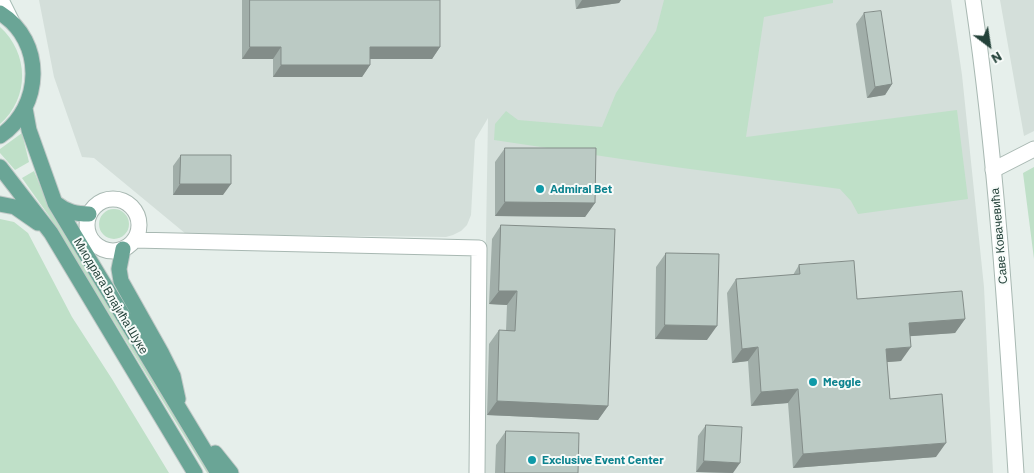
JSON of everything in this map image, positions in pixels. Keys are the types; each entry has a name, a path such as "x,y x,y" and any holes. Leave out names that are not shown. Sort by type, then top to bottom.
{"main road":[{"path":"0,136 15,123 25,108 33,86 33,62 26,40 6,18"},
{"name":"Миодрага Влајића Шуке","path":"25,108 29,130 55,203 218,473"},
{"name":"Миодрага Влајића Шуке","path":"0,167 51,233 195,473"},
{"path":"55,203 65,210 76,214 89,214"},
{"path":"0,204 15,207 51,233"},
{"path":"128,245 119,269 121,281 173,376 181,412"},
{"path":"195,436 213,450 231,473"}],"street":[{"path":"1,0 6,18"},
{"name":"Саве Ковачевића","path":"973,0 984,75 1004,286 1016,473"},
{"path":"993,170 1034,149"},
{"path":"128,245 138,233 139,224 133,208 118,199 109,199 94,207 89,214 87,223 91,240 105,250 114,251 128,245 479,248 477,473"}],"shaded area":[{"path":"39,0 951,0 962,75 984,287 993,473 482,473 488,118 475,140 471,215 467,225 453,235 446,237 186,234 94,158 82,157 54,77"},
{"path":"1000,0 1034,0 1034,131 1024,136"}],"green space":[{"path":"664,0 833,0 833,3 764,17 746,137 957,110 968,199 858,214 851,201 840,189 494,140 495,124 506,111 518,120 602,127 616,93 656,31"},
{"path":"0,27 10,38 16,49 21,62 22,76 17,102 0,124"},
{"path":"22,133 29,162 15,170 0,153 0,149"},
{"path":"1034,167 1034,259 1023,173"},
{"path":"34,171 52,214 211,473 207,473 49,216 22,178"},
{"path":"114,209 125,213 129,224 125,235 114,239 103,235 99,224 103,213"},
{"path":"0,219 14,222 28,233 72,317 169,473 0,473"}],"building":[{"path":"250,0 440,0 440,47 370,47 370,65 281,65 281,47 250,47"},
{"path":"881,11 892,84 875,87 864,13"},
{"name":"Admiral Bet","path":"505,148 596,148 595,203 505,202"},
{"path":"181,155 231,155 231,184 180,184"},
{"path":"501,225 615,229 608,406 497,401 499,330 515,331 517,291 499,291"},
{"path":"666,253 719,254 717,326 665,325"},
{"name":"Meggle","path":"854,261 857,299 962,291 965,319 909,323 911,347 886,349 890,399 942,394 946,443 803,454 798,389 761,392 758,347 742,349 736,279 800,274 799,265"},
{"path":"706,425 742,427 740,463 704,461"},
{"path":"506,431 579,433 578,473 505,473"}],"place":[{"name":"Admiral Bet","path":"540,189"},
{"name":"Meggle","path":"813,382"},
{"name":"Exclusive Event Center","path":"532,460"}]}
